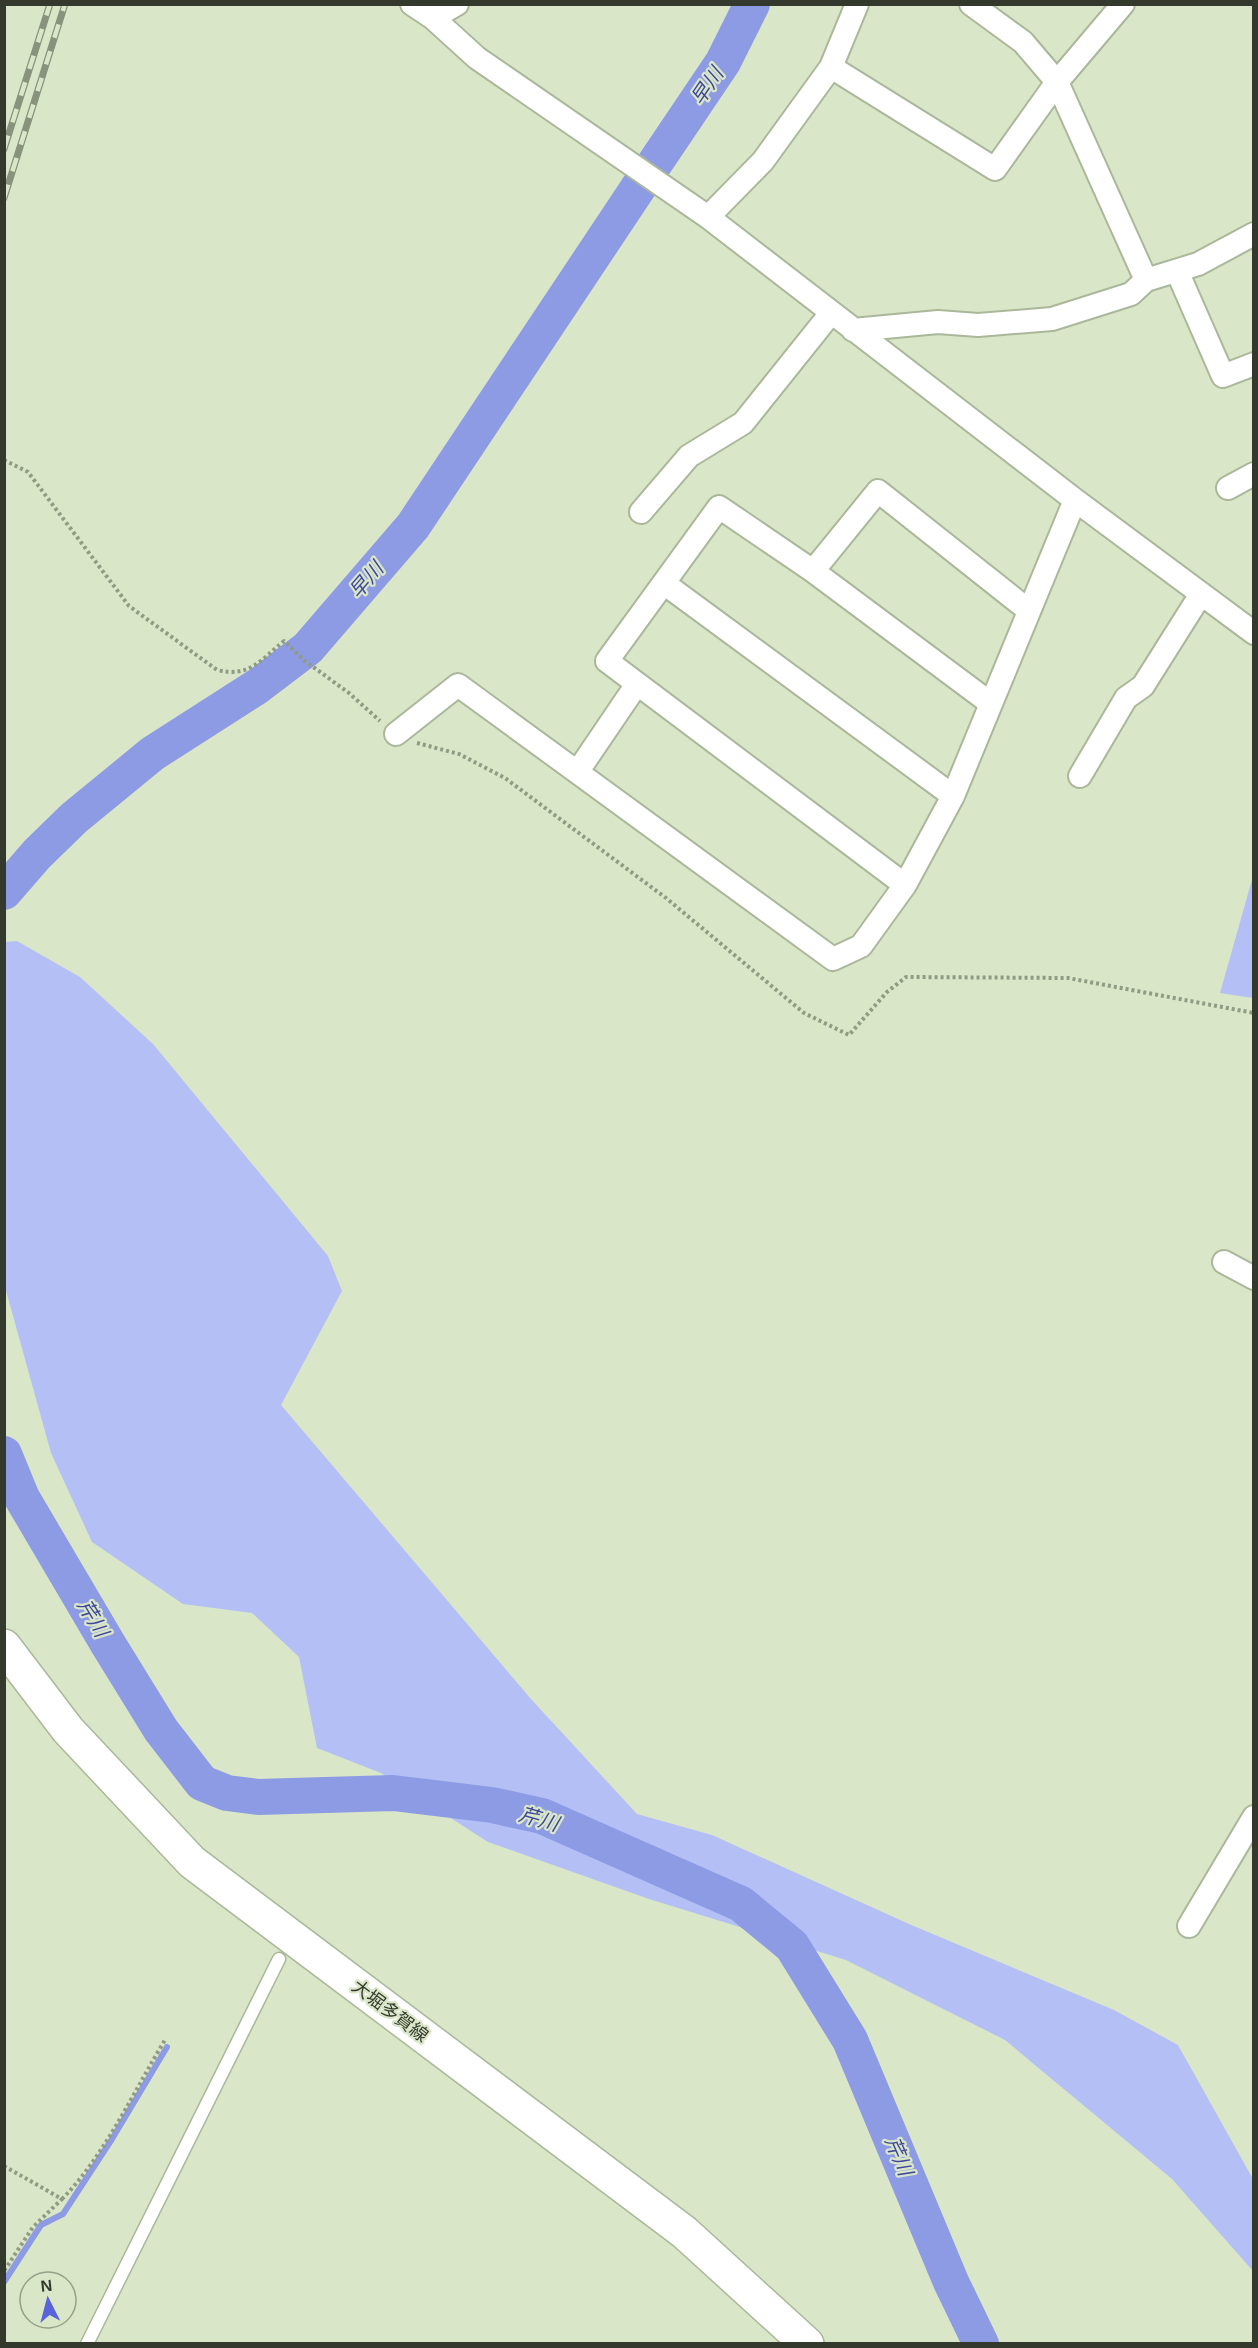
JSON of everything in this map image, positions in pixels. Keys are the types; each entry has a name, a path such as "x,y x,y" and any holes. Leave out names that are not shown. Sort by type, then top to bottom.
{"main road":[{"name":"大堀多賀線","path":"4,1646 68,1730 192,1862 684,2232 807,2343"}],"street":[{"path":"412,4 433,18 477,58 708,217 1075,500 1254,633"},
{"path":"433,18 457,4"},
{"path":"708,217 763,161 831,68 857,4"},
{"path":"971,4 1023,42 1057,82 1146,280"},
{"path":"831,68 995,169 1057,82 1123,4"},
{"path":"854,330 938,322 978,325 1052,319 1131,294 1146,280 1198,264 1254,234"},
{"path":"1178,270 1223,376 1254,364"},
{"path":"641,512 689,456 743,423 831,313"},
{"path":"1227,488 1254,474"},
{"path":"813,571 878,491 1028,610"},
{"path":"396,734 458,685 833,959 861,946 905,885 953,796 1075,500"},
{"path":"905,885 607,661 720,507 813,571 990,703"},
{"path":"665,584 953,796"},
{"path":"1080,776 1126,698 1143,686 1161,663 1201,594"},
{"path":"578,771 637,684"},
{"path":"1224,1262 1254,1278"},
{"path":"1189,1926 1254,1817"}],"lane":[{"path":"87,2343 279,1959"}],"path":[{"path":"4,460 28,472 129,606 217,670 233,674 250,669 284,641 305,661 349,693 396,734 409,741 459,754 505,778 666,898 804,1013 849,1035 887,992 906,977 1068,978 1254,1013"},
{"path":"4,2271 33,2227 74,2187 109,2134 165,2040"},
{"path":"4,2166 62,2199"}],"shaded area":[{"path":"1253,876 1253,998 1220,993"},
{"path":"17,941 80,977 153,1044 328,1256 342,1291 281,1405 531,1699 637,1814 712,1835 909,1924 1114,2010 1178,2045 1253,2179 1253,2271 1172,2179 1005,2040 846,1960 649,1899 488,1842 381,1773 317,1748 299,1657 252,1613 183,1604 92,1542 51,1453 5,1287 4,942"}],"waterway":[{"name":"早川","path":"655,163 723,62 752,4"},
{"name":"早川","path":"4,892 37,854 74,818 152,754 258,686 308,648 413,526 640,185"},
{"name":"芹川","path":"4,1454 22,1498 108,1644 161,1730 202,1783 227,1793 258,1797 393,1793 492,1805 542,1816 741,1904 792,1946 850,2040 951,2282 981,2344"},
{"path":"4,2282 41,2225 63,2214 112,2139 167,2047"}],"railway":[{"path":"4,149 50,4"},
{"path":"4,198 65,4"}]}
